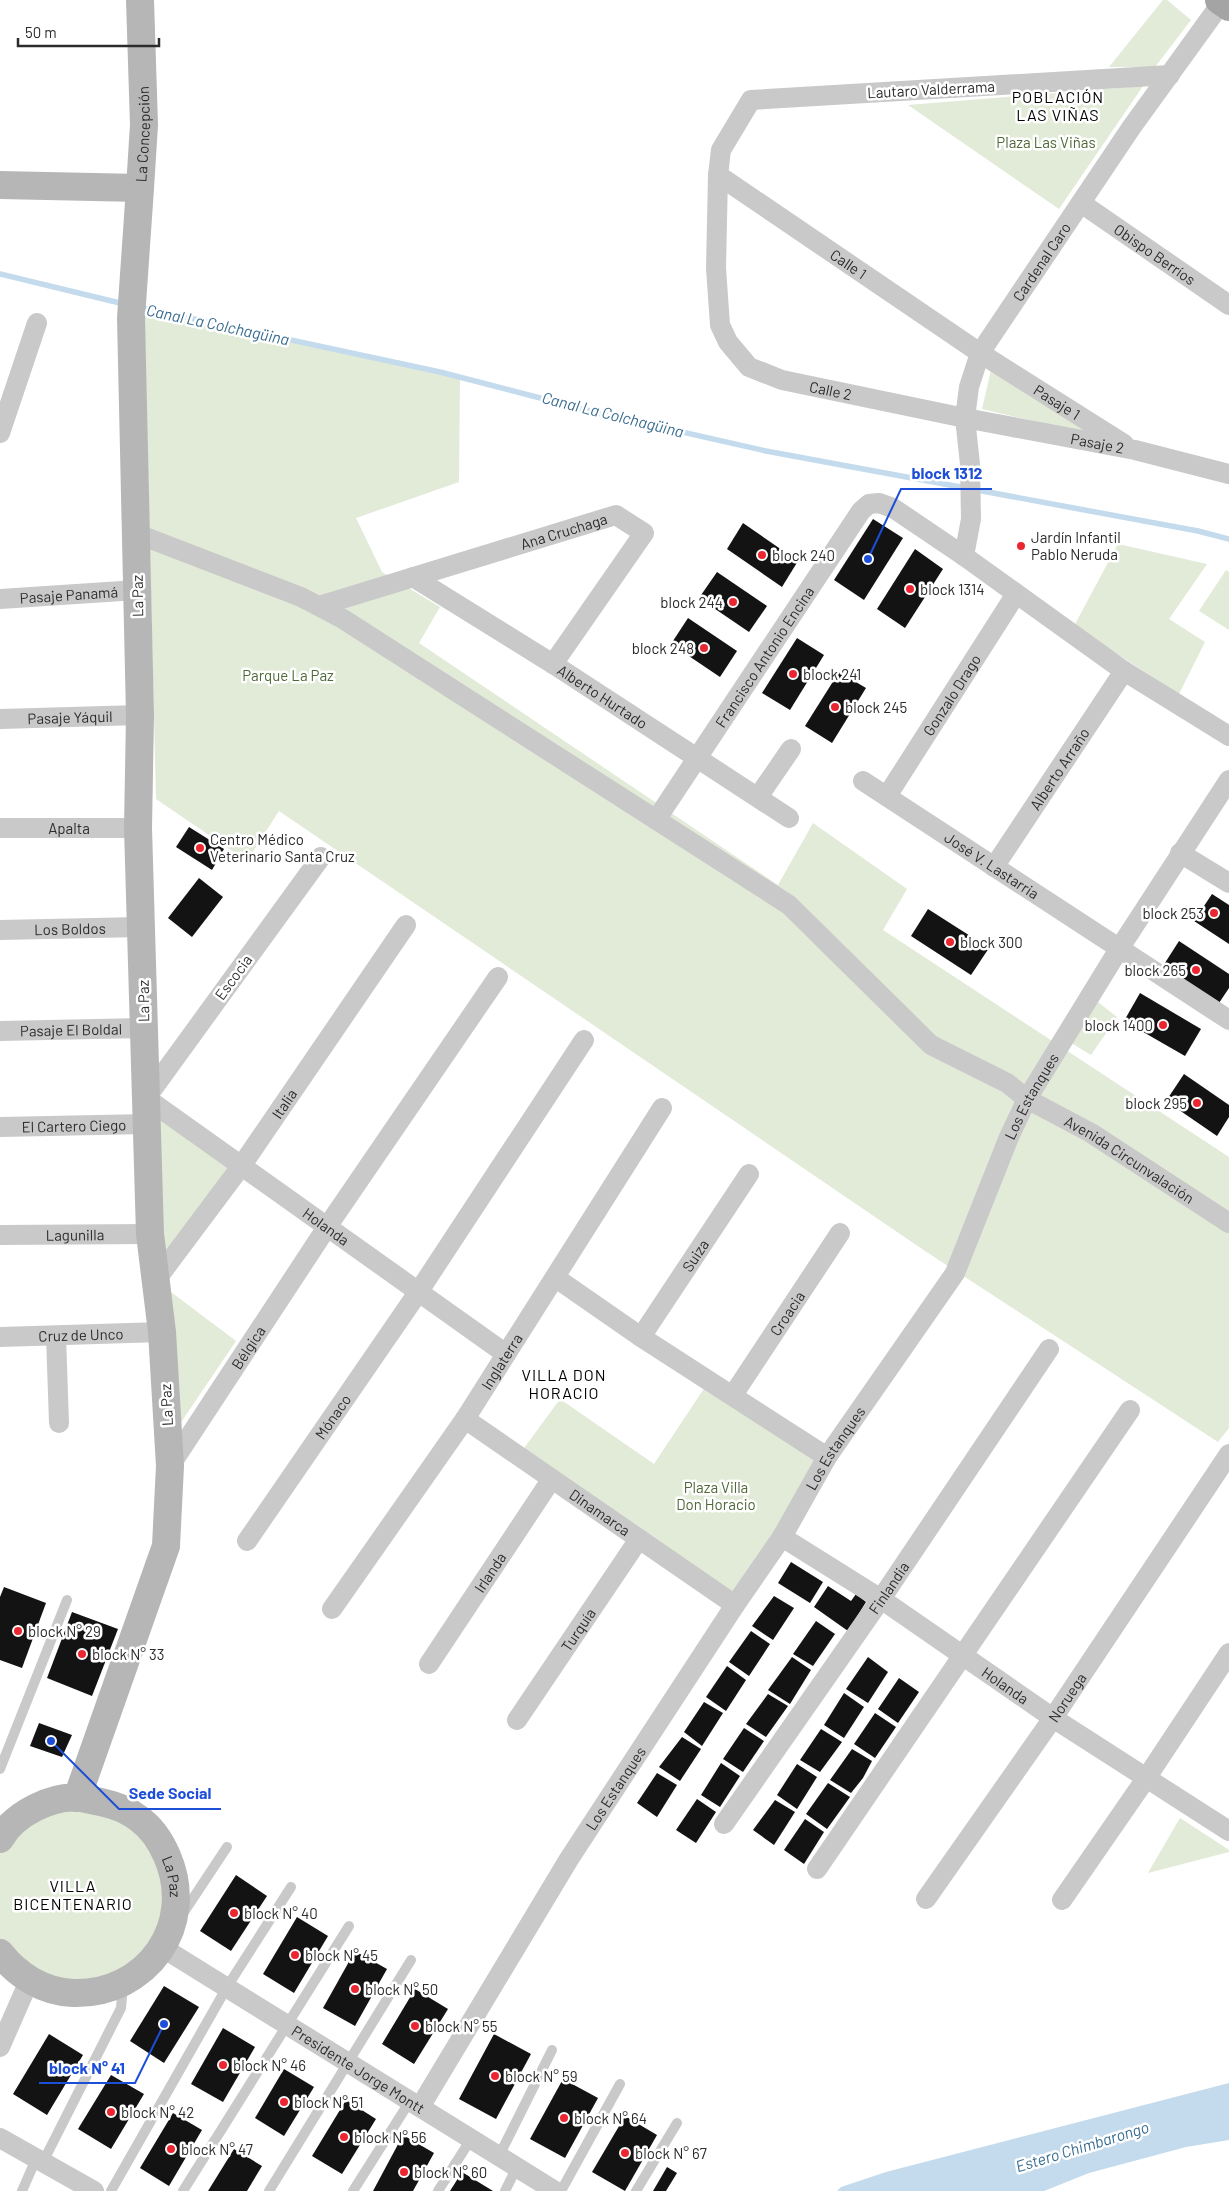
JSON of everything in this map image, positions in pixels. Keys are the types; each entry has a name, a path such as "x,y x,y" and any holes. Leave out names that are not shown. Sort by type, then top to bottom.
{"street":[{"name":"La Concepción","path":"0,185 140,188 144,124 140,0"},
{"name":"Cardenal Caro","path":"964,556 971,519 970,464 964,418 969,387 980,353 1131,128 1223,3"},
{"name":"Lautaro Valderrama","path":"718,175 722,150 751,100 1170,75"},
{"name":"Calle 2","path":"718,175 716,268 720,324 728,342 749,367 782,380 964,418"},
{"name":"Calle 1","path":"718,175 980,353"},
{"name":"La Paz","path":"77,1798 166,1546 170,1466 162,1332 150,1234 138,828 140,715 132,305 140,188"},
{"name":"Obispo Berríos","path":"1081,203 1229,305"},
{"path":"1,427 37,323"},
{"name":"Pasaje 1","path":"980,353 1135,450"},
{"name":"Pasaje 2","path":"964,418 1135,450 1229,474"},
{"name":"Francisco Antonio Encina","path":"656,820 861,511 869,504 879,503 893,508 964,556 1124,671 1229,736"},
{"name":"Ana Cruchaga","path":"413,577 616,515 644,533 554,664"},
{"name":"Avenida Circunvalación","path":"136,533 301,597 343,619 789,905 931,1045 1006,1084 1027,1099 1091,1133 1229,1223"},
{"path":"318,606 413,577"},
{"name":"Alberto Hurtado","path":"413,577 554,664 789,818"},
{"name":"Pasaje Panamá","path":"0,599 138,590"},
{"name":"Gonzalo Drago","path":"887,796 1016,594"},
{"name":"Alberto Arraño","path":"994,867 1124,671"},
{"name":"Pasaje Yáquil","path":"0,720 140,715"},
{"path":"758,797 791,749"},
{"name":"Los Estanques","path":"415,2104 569,1859 735,1605 782,1537 827,1457 955,1273 1009,1137 1027,1099 1119,949 1229,780"},
{"name":"José V. Lastarria","path":"864,781 1229,1020"},
{"name":"Apalta","path":"0,828 138,828"},
{"path":"1180,853 1229,883"},
{"name":"Escocia","path":"146,1111 321,857"},
{"name":"Italia","path":"156,1280 242,1165 406,925"},
{"name":"Los Boldos","path":"0,930 141,927"},
{"name":"Bélgica","path":"170,1466 327,1227 498,977"},
{"name":"Pasaje El Boldal","path":"0,1031 143,1028"},
{"name":"Mónaco","path":"247,1541 419,1291 584,1040"},
{"name":"Inglaterra","path":"332,1609 465,1419 662,1108"},
{"name":"El Cartero Ciego","path":"0,1128 146,1111"},
{"name":"Holanda","path":"146,1111 242,1165 506,1354"},
{"name":"Suiza","path":"641,1336 750,1174"},
{"name":"Croacia","path":"733,1395 840,1233"},
{"name":"Lagunilla","path":"0,1235 150,1234"},
{"path":"556,1278 641,1336 827,1457"},
{"name":"Cruz de Unco","path":"0,1337 162,1332"},
{"path":"56,1336 59,1423"},
{"name":"Finlandia","path":"724,1824 881,1599 1049,1349"},
{"path":"817,1869 1130,1410"},
{"name":"Dinamarca","path":"465,1419 735,1605"},
{"name":"Noruega","path":"926,1899 1053,1718 1229,1454"},
{"name":"Irlanda","path":"429,1664 551,1480"},
{"name":"Holanda","path":"782,1537 881,1599 1053,1718 1229,1831"},
{"name":"Turquía","path":"517,1720 639,1539"},
{"path":"1062,1900 1147,1777 1229,1653"},
{"name":"La Paz","path":"0,1953 9,1965 29,1980 59,1992 92,1994 123,1984 150,1964 163,1948 177,1904 174,1872 161,1842 138,1818 109,1803 77,1798 56,1801 35,1808 17,1820 1,1836"},
{"name":"Presidente Jorge Montt","path":"163,1948 555,2191"},
{"path":"0,2047 29,1980"},
{"path":"0,2138 94,2191"}],"lane":[{"path":"0,1770 67,1600"},
{"path":"173,1919 182,1915 226,1847"},
{"path":"111,2191 227,1987 291,1886"},
{"path":"183,2191 349,1926"},
{"path":"269,2191 411,1960"},
{"path":"22,2191 121,2008 123,1984"},
{"path":"499,2156 552,2050"},
{"path":"562,2191 620,2084"},
{"path":"353,2191 415,2104"},
{"path":"636,2191 677,2123"},
{"path":"438,2191 471,2139"},
{"path":"505,2191 517,2167"}],"green space":[{"path":"1163,0 1167,0 1191,20 1155,67 1109,67"},
{"name":"Plaza Las Viñas","path":"1143,86 1059,209 908,105"},
{"name":"Parque La Paz","path":"144,309 460,377 459,482 356,518 382,572 440,607 419,643 778,885 813,823 907,889 883,930 1229,1157 1229,1428 1218,1442 925,1251 279,811 247,861 156,799"},
{"path":"991,370 1102,437 982,409"},
{"path":"1118,544 1207,564 1169,619 1205,642 1179,694 1074,626"},
{"path":"1226,570 1229,572 1229,630 1199,611"},
{"path":"1094,999 1117,1017 1091,1055 1068,1041"},
{"path":"151,1108 230,1164 159,1269"},
{"path":"159,1283 236,1341 169,1440"},
{"name":"Plaza Villa Don Horacio","path":"707,1384 822,1457 734,1598 522,1451 560,1399 654,1464"},
{"path":"70,1804 132,1820 169,1873 164,1937 115,1985 51,1988 0,1947 0,1849 12,1832"},
{"path":"1180,1818 1229,1850 1229,1852 1148,1873"}],"water":[{"name":"Estero Chimbarongo","path":"1229,2083 1229,2140 1186,2147 1089,2173 1044,2191 837,2191 841,2187 886,2172"}],"building":[{"path":"873,519 903,538 864,600 834,580"},
{"name":"block 240","path":"743,523 798,561 782,587 727,549"},
{"name":"block 1314","path":"915,549 943,569 905,628 877,609"},
{"name":"block 244","path":"717,572 767,606 749,632 699,598"},
{"name":"block 248","path":"688,618 737,651 720,677 671,644"},
{"name":"block 241","path":"797,638 824,655 790,710 762,693"},
{"name":"block 245","path":"839,672 866,688 832,743 805,726"},
{"name":"Centro Médico Veterinario Santa Cruz","path":"189,827 224,849 212,870 176,847"},
{"path":"199,878 223,897 192,937 168,918"},
{"name":"block 253","path":"1212,894 1229,905 1229,944 1194,921"},
{"name":"block 300","path":"928,909 989,948 971,975 911,936"},
{"name":"block 265","path":"1179,941 1229,974 1229,988 1219,1003 1163,966"},
{"name":"block 1400","path":"1140,993 1201,1029 1185,1056 1124,1021"},
{"name":"block 295","path":"1184,1074 1229,1105 1229,1117 1217,1136 1166,1101"},
{"path":"791,1562 823,1582 810,1603 778,1583"},
{"path":"828,1586 851,1601 856,1594 866,1602 848,1631 814,1607"},
{"name":"block N° 29","path":"4,1587 46,1603 22,1668 0,1660 0,1597"},
{"path":"774,1596 794,1608 773,1640 752,1626"},
{"name":"block N° 33","path":"72,1612 118,1629 92,1696 47,1678"},
{"path":"816,1621 835,1634 813,1666 793,1654"},
{"path":"751,1631 770,1644 749,1676 729,1662"},
{"path":"792,1657 811,1670 790,1704 768,1690"},
{"path":"868,1657 888,1672 868,1703 846,1689"},
{"path":"727,1666 746,1680 726,1711 706,1697"},
{"path":"899,1678 919,1692 898,1723 878,1709"},
{"path":"844,1693 864,1707 844,1738 824,1725"},
{"path":"768,1694 788,1706 766,1737 746,1724"},
{"path":"704,1702 723,1713 702,1746 684,1732"},
{"path":"875,1713 896,1727 875,1758 854,1744"},
{"path":"39,1723 72,1735 62,1757 30,1746"},
{"path":"744,1728 764,1741 743,1772 723,1759"},
{"path":"821,1729 842,1742 820,1772 800,1760"},
{"path":"682,1737 701,1749 680,1781 659,1767"},
{"path":"852,1749 872,1761 863,1778 851,1793 830,1780"},
{"path":"721,1763 740,1776 720,1807 701,1795"},
{"path":"797,1764 817,1777 797,1809 777,1795"},
{"path":"657,1773 677,1785 657,1817 637,1803"},
{"path":"828,1783 850,1797 827,1829 806,1814"},
{"path":"697,1799 716,1812 696,1843 676,1830"},
{"path":"775,1800 795,1812 774,1845 753,1830"},
{"path":"805,1819 824,1832 804,1864 784,1850"},
{"name":"block N° 40","path":"236,1875 267,1896 231,1951 200,1931"},
{"name":"block N° 45","path":"297,1917 328,1936 294,1993 263,1974"},
{"name":"block N° 50","path":"355,1951 387,1969 355,2026 323,2008"},
{"path":"164,1986 199,2007 164,2063 130,2041"},
{"name":"block N° 55","path":"415,1989 448,2009 414,2064 382,2044"},
{"name":"block N° 46","path":"223,2028 255,2047 223,2102 191,2084"},
{"path":"49,2034 83,2055 47,2115 13,2094"},
{"name":"block N° 59","path":"494,2034 531,2054 496,2119 459,2099"},
{"name":"block N° 51","path":"284,2069 314,2087 284,2136 255,2118"},
{"name":"block N° 42","path":"111,2075 144,2094 111,2149 78,2129"},
{"name":"block N° 64","path":"563,2079 598,2098 565,2158 530,2139"},
{"name":"block N° 56","path":"346,2100 376,2119 342,2174 312,2156"},
{"name":"block N° 47","path":"173,2113 202,2130 169,2186 140,2168"},
{"name":"block N° 67","path":"625,2116 657,2135 625,2191 592,2172"},
{"name":"block N° 60","path":"403,2135 434,2153 413,2191 373,2191"},
{"path":"234,2149 262,2166 247,2191 208,2191"},
{"path":"667,2167 677,2173 666,2191 653,2191"},
{"path":"462,2172 493,2191 450,2191"}],"waterway":[{"name":"Canal La Colchagüina","path":"0,274 124,304"},
{"name":"Canal La Colchagüina","path":"138,307 440,372 598,413 766,451 1198,531 1229,539"}],"place":[{"name":"Jardín Infantil Pablo Neruda","path":"1021,546"},
{"name":"block 240","path":"762,555"},
{"name":"block 1312","path":"868,559"},
{"name":"block 1314","path":"910,589"},
{"name":"block 244","path":"733,602"},
{"name":"block 248","path":"704,648"},
{"name":"block 241","path":"793,674"},
{"name":"block 245","path":"835,707"},
{"name":"Centro Médico Veterinario Santa Cruz","path":"200,848"},
{"name":"block 253","path":"1214,913"},
{"name":"block 300","path":"950,942"},
{"name":"block 265","path":"1196,970"},
{"name":"block 1400","path":"1163,1025"},
{"name":"block 295","path":"1197,1103"},
{"name":"block N° 29","path":"18,1631"},
{"name":"block N° 33","path":"82,1654"},
{"name":"Sede Social","path":"51,1741"},
{"name":"block N° 40","path":"234,1913"},
{"name":"block N° 45","path":"295,1955"},
{"name":"block N° 50","path":"355,1989"},
{"name":"block N° 41","path":"164,2024"},
{"name":"block N° 55","path":"415,2026"},
{"name":"block N° 46","path":"223,2065"},
{"name":"block N° 59","path":"495,2076"},
{"name":"block N° 51","path":"284,2102"},
{"name":"block N° 42","path":"111,2112"},
{"name":"block N° 64","path":"564,2118"},
{"name":"block N° 56","path":"344,2137"},
{"name":"block N° 47","path":"171,2149"},
{"name":"block N° 67","path":"625,2153"},
{"name":"block N° 60","path":"404,2172"}],"district":[{"name":"POBLACIÓN LAS VIÑAS","path":"1058,105"},
{"name":"VILLA DON HORACIO","path":"564,1383"},
{"name":"VILLA BICENTENARIO","path":"73,1894"}]}
